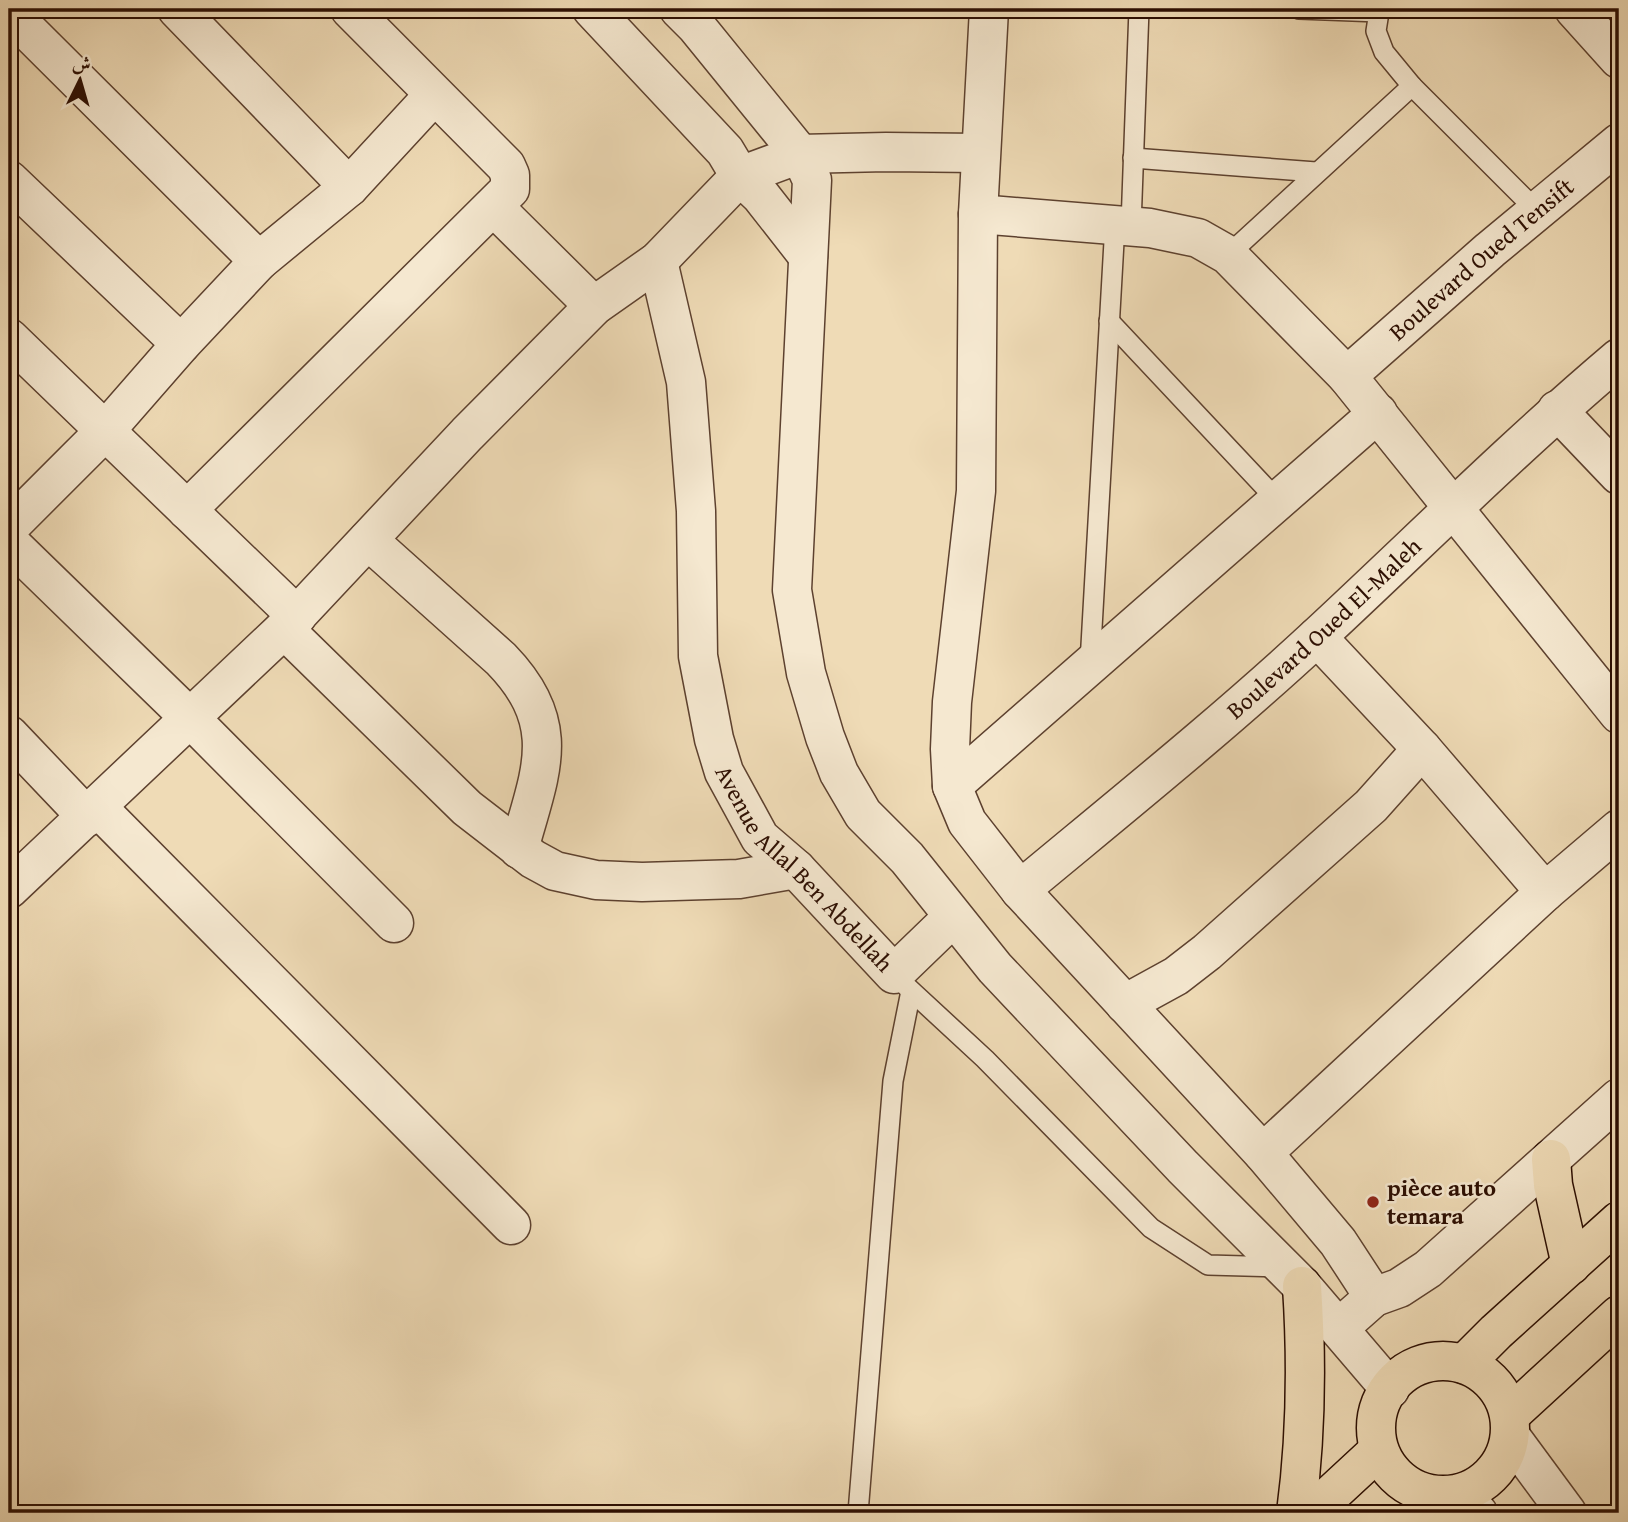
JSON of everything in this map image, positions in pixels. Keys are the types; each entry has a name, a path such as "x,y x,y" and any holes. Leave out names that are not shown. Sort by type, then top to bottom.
{"main road":[{"path":"1551,1159 1553,1185 1571,1265"},
{"path":"1464,1364 1619,1221"},
{"path":"1292,1276 1306,1345 1296,1513"},
{"path":"1510,1426 1619,1315"},
{"path":"1439,1361 1464,1364 1485,1376 1501,1394 1510,1426 1502,1462 1484,1482 1445,1504 1409,1487 1391,1471 1379,1450 1375,1428 1379,1406 1390,1389 1414,1368 1439,1361"},
{"path":"1311,1513 1379,1450"}],"street":[{"path":"177,9 349,187"},
{"path":"187,510 510,189 510,175 506,166 350,9"},
{"path":"592,9 725,151 740,176 761,196 807,256"},
{"path":"989,9 979,153 976,491 953,702 950,749 952,786 967,822 1020,890 1263,1153 1338,1242 1374,1297"},
{"path":"1574,9 1619,59"},
{"path":"690,15 800,154 812,180 807,307 796,464 792,590 806,673 839,773 863,814 906,858 995,968 1183,1167 1292,1276 1390,1389"},
{"path":"21,22 259,261"},
{"path":"9,527 105,430 259,261 349,187 434,95"},
{"name":"Boulevard Oued Tensift","path":"1347,376 1619,143"},
{"path":"9,889 290,623 467,434 594,306 658,261 740,176 800,154 979,153"},
{"path":"9,180 181,344"},
{"path":"494,207 594,306"},
{"path":"978,214 1123,225 1198,238 1228,255 1347,376 1619,714"},
{"name":"Avenue Allal Ben Abdellah","path":"658,261 687,382 696,511 698,656 714,739 724,772 760,838 796,869 902,983"},
{"path":"9,338 187,510 445,788 519,849 555,872 596,880 708,881 739,879 796,869"},
{"name":"Boulevard Oued El-Maleh","path":"1020,890 1167,769 1317,637 1557,410 1619,358"},
{"path":"1557,410 1619,475"},
{"path":"952,786 1378,413"},
{"path":"368,540 501,660 530,695 541,726 542,766 519,849"},
{"path":"9,542 394,922"},
{"path":"1317,637 1422,749 1545,892"},
{"path":"9,735 92,812 511,1224"},
{"path":"1125,1004 1176,976 1207,952 1371,806 1422,749"},
{"path":"1263,1153 1545,892 1619,829"},
{"path":"902,983 953,917"},
{"path":"1339,1328 1374,1297 1399,1288 1428,1269 1619,1098"},
{"path":"1510,1426 1567,1513"}],"lane":[{"path":"1090,665 1109,321 1133,158 1139,9"},
{"path":"1299,9 1381,10 1376,31 1384,51 1412,86 1538,211"},
{"path":"1228,255 1412,86"},
{"path":"1133,158 1316,172"},
{"path":"1109,321 1278,501"},
{"path":"858,1513 902,983"},
{"name":"Avenue Allal Ben Abdellah","path":"902,983 985,1059 1151,1228 1208,1265 1292,1276"}],"place":[{"name":"pièce auto temara","path":"1373,1202"}]}
